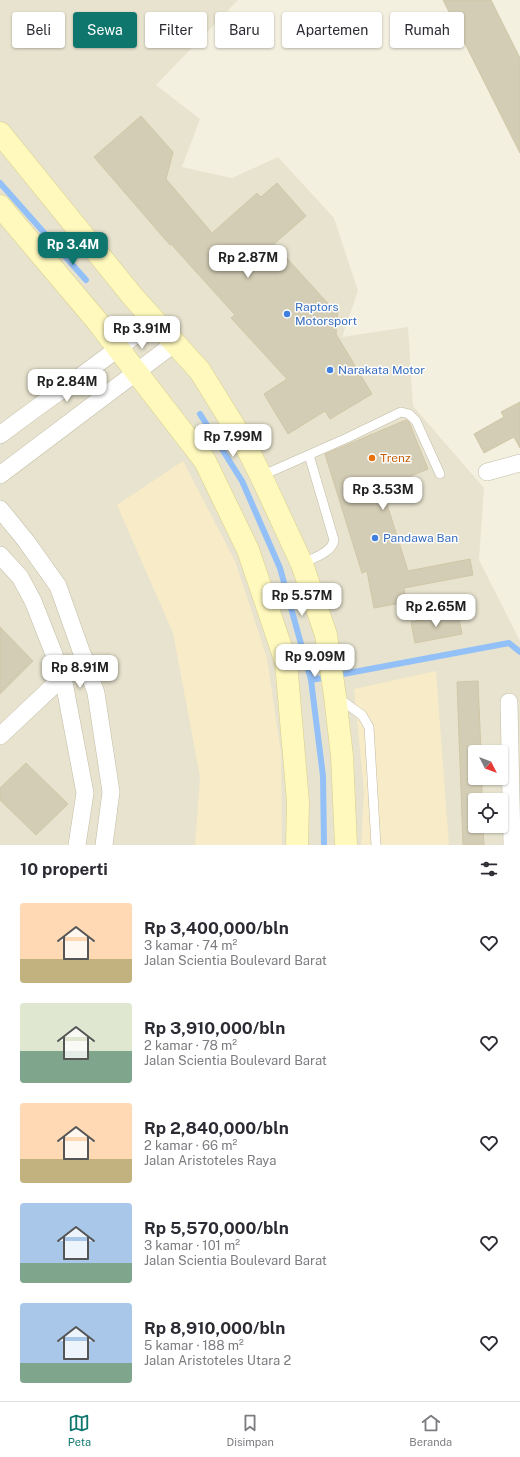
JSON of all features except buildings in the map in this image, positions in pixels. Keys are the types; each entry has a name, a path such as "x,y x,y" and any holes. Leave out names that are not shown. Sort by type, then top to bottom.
{"street":[{"path":"0,133 129,292 200,371 245,444 261,476 302,564 326,635 335,692 342,756 346,845"},
{"path":"0,206 119,349 205,461 248,550 286,662 298,802 297,845"},
{"path":"0,435 49,398 119,349 154,320"},
{"path":"0,475 175,343"},
{"path":"487,472 520,463"},
{"path":"0,509 26,541 58,586 96,693 111,792 104,845"},
{"path":"0,555 20,577 33,601 63,677 85,793 77,845"},
{"path":"0,736 84,657"},
{"path":"509,702 512,845"}],"lane":[{"path":"261,476 309,456 401,412 409,414 416,421 440,474"},
{"path":"302,564 326,551 334,543 309,456"},
{"path":"335,692 362,715 369,727 376,845"}],"shaded area":[{"path":"0,0 238,0 226,12 215,12 215,24 207,32 207,12 145,12 145,48 192,48 156,85 200,119 182,167 232,178 278,157 334,218 358,291 342,337 408,327 413,406 484,488 479,560 520,641 520,845 0,845"},
{"path":"183,461 235,561 267,658 281,753 282,845 195,845 200,777 173,633 117,505"},
{"path":"436,671 449,845 361,845 364,791 354,689"}],"waterway":[{"path":"0,183 86,280"},
{"path":"200,414 242,481 280,568 311,680 323,776 324,845"},
{"path":"311,680 509,643 520,652"}],"place":[{"name":"Raptors Motorsport","path":"287,314"},
{"name":"Narakata Motor","path":"330,370"},
{"name":"Trenz","path":"372,458"},
{"name":"Pandawa Ban","path":"375,538"}]}
